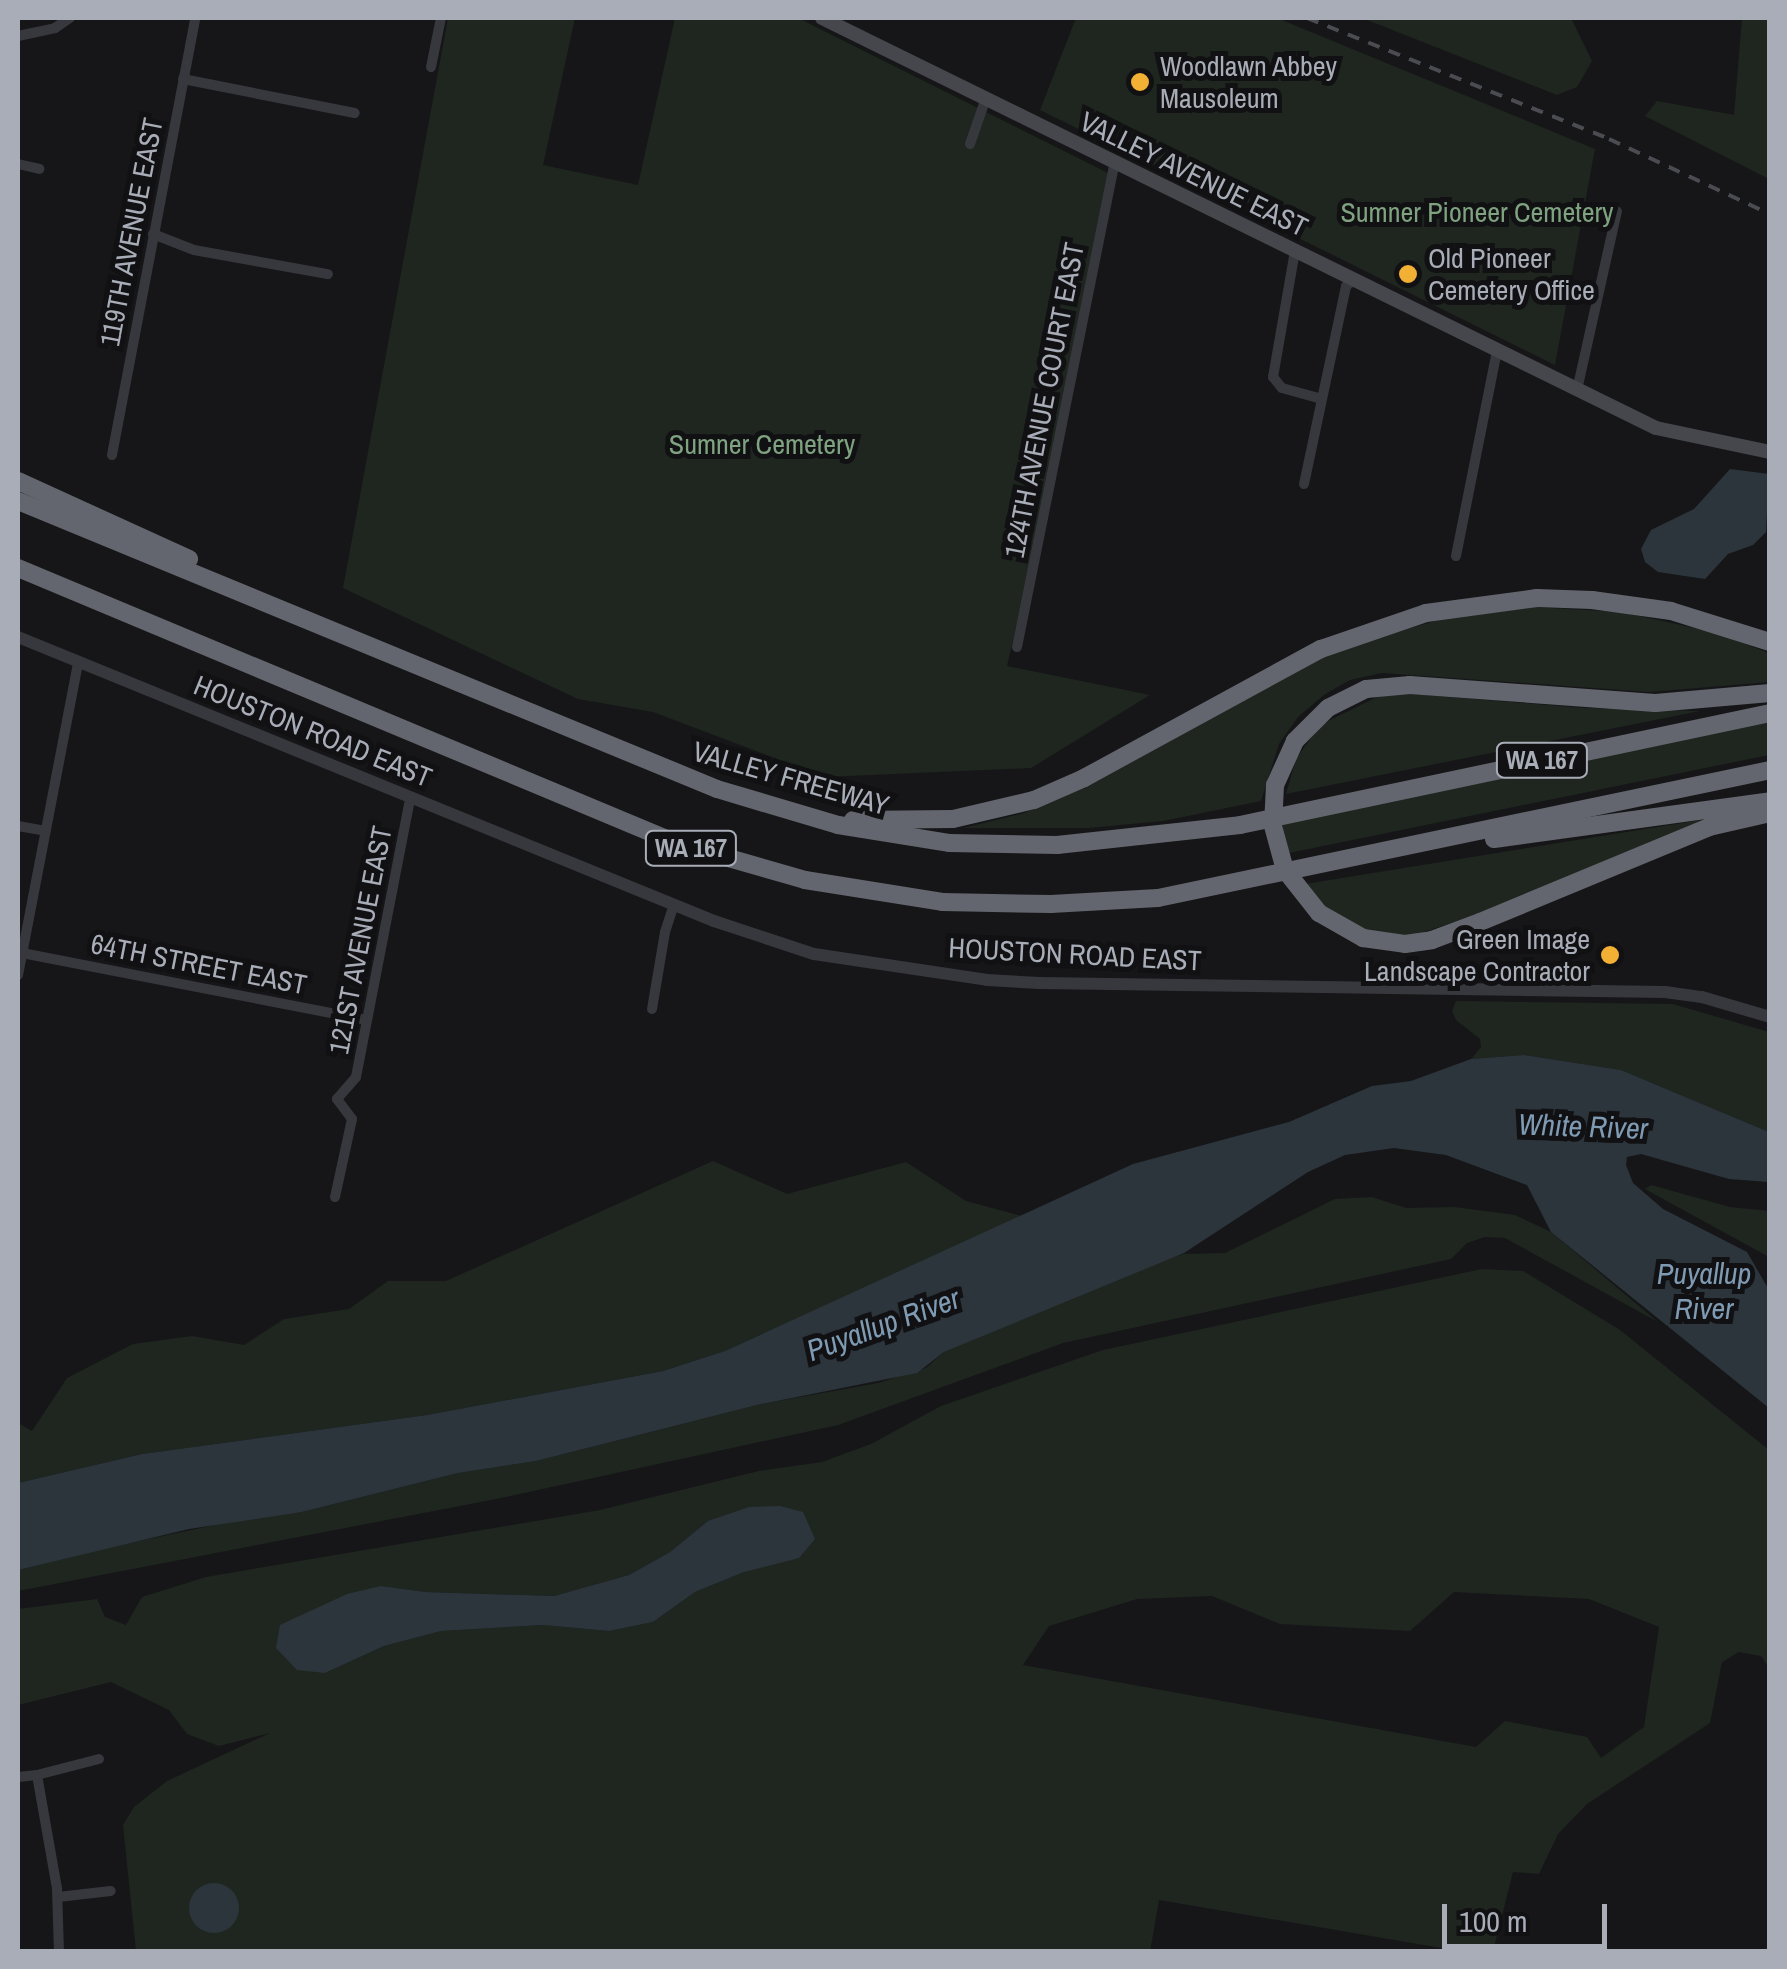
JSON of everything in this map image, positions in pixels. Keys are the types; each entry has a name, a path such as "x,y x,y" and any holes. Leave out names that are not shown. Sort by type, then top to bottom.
{"highway":[{"path":"18,480 323,626"},
{"name":"VALLEY FREEWAY","path":"18,502 669,772 885,836 1004,846 1147,838 1240,826 1770,714"},
{"name":"WA 167","path":"18,568 659,837 805,880 988,905 1158,898 1329,866 1770,770"},
{"path":"18,578 168,632"},
{"path":"808,815 953,820 1018,806 1084,778 1321,649 1426,613 1480,603 1555,599 1652,608 1718,623 1770,642"},
{"path":"1770,693 1655,703 1410,685 1366,689 1328,708 1295,741 1275,785 1273,826 1285,870 1319,914 1363,938 1405,944 1432,940 1480,922 1709,827 1770,813"},
{"path":"1380,855 1770,801"}],"main road":[{"name":"VALLEY AVENUE EAST","path":"822,18 1656,428 1770,452"}],"street":[{"path":"18,36 55,28 70,18"},
{"name":"119TH AVENUE EAST","path":"112,456 195,18"},
{"path":"431,67 440,18"},
{"path":"183,79 356,113"},
{"path":"970,144 986,98"},
{"name":"124TH AVENUE COURT EAST","path":"1017,647 1115,162"},
{"path":"18,164 39,169"},
{"path":"1577,390 1617,211"},
{"path":"153,234 194,250 328,274"},
{"path":"1295,251 1273,377 1282,388 1322,399"},
{"path":"1304,484 1346,286 1354,280"},
{"path":"1456,556 1497,351"},
{"name":"HOUSTON ROAD EAST","path":"18,637 788,948 987,980 1642,991 1684,994 1770,1018"},
{"path":"18,975 78,662"},
{"name":"121ST AVENUE EAST","path":"335,1196 352,1119 336,1100 356,1077 410,798"},
{"path":"18,826 46,832"},
{"path":"652,1008 665,932 674,905"},
{"name":"64TH STREET EAST","path":"22,952 367,1020"},
{"path":"18,1778 99,1759"},
{"path":"37,1775 58,1897 59,1952"},
{"path":"58,1897 111,1892"}],"green space":[{"name":"Sumner Cemetery","path":"448,18 575,18 543,165 638,185 675,18 798,18 1110,174 1057,450 1007,666 1150,695 1031,768 825,777 653,712 578,699 343,588"},
{"name":"Sumner Pioneer Cemetery","path":"1076,18 1277,18 1595,149 1555,365 1040,110"},
{"path":"1362,18 1571,18 1592,61 1577,87 1557,95"},
{"path":"1742,18 1769,18 1769,179 1645,116 1657,101 1734,115"},
{"path":"1534,607 1621,612 1713,632 1769,653 1769,682 1649,692 1382,673 1350,680 1325,694 1298,717 1279,744 1261,801 1163,821 1089,828 963,828 1024,813 1084,788 1305,666 1358,642 1446,618"},
{"path":"1381,695 1585,708 1700,711 1286,794 1296,759 1320,725"},
{"path":"1769,722 1769,755 1289,853 1283,836 1283,823"},
{"path":"1707,819 1476,915 1408,937 1357,929 1322,906 1305,884"},
{"path":"1456,1001 1673,1004 1769,1032 1769,1132 1621,1070 1524,1055 1471,1059 1481,1047 1480,1039 1456,1020 1452,1011"},
{"path":"713,1161 787,1194 906,1162 966,1201 1022,1216 725,1351 663,1371 427,1415 142,1454 18,1483 18,1423 32,1431 67,1378 133,1344 192,1336 244,1345 284,1319 349,1309 388,1281 446,1281"},
{"path":"1651,1185 1730,1207 1769,1211 1769,1257 1645,1189"},
{"path":"1372,1197 1406,1208 1454,1207 1515,1215 1551,1232 1658,1322 1505,1238 1485,1237 1467,1243 1451,1259 1063,1343 838,1425 496,1499 18,1591 18,1570 106,1548 248,1518 302,1512 458,1473 536,1461 757,1405 878,1383 926,1368 944,1352 1145,1267 1183,1254 1225,1253 1335,1199"},
{"path":"1482,1269 1523,1271 1620,1330 1769,1450 1769,1668 1761,1656 1739,1652 1722,1662 1710,1723 1587,1804 1558,1834 1539,1874 1513,1872 1493,1951 1459,1951 1159,1900 1150,1952 136,1951 123,1825 134,1807 167,1781 270,1733 219,1746 187,1734 169,1710 111,1682 18,1705 18,1609 97,1599 105,1617 126,1625 142,1597 206,1577 600,1510 759,1471 822,1462 871,1444 941,1406 1103,1350","holes":["708,1521 744,1572 695,1592 653,1622 609,1631 543,1625 441,1631 384,1646 325,1673 381,1586 426,1592 554,1596 629,1575 670,1552","1454,1592 1589,1599 1659,1627 1644,1727 1601,1758 1587,1737 1505,1721 1476,1747 1023,1665 1049,1626 1137,1599 1212,1596 1280,1624 1410,1631"]}],"water":[{"path":"1730,469 1769,474 1766,532 1753,545 1728,554 1705,579 1658,572 1645,562 1641,549 1651,530 1694,509"},
{"path":"1524,1055 1621,1070 1769,1132 1769,1182 1729,1179 1641,1154 1627,1157 1626,1165 1633,1183 1663,1209 1747,1252 1769,1290 1769,1408 1551,1232 1527,1185 1446,1155 1394,1148 1345,1155 1308,1172 1184,1253 944,1352 917,1373 757,1405 536,1461 458,1473 302,1512 189,1529 18,1570 18,1483 142,1454 427,1415 663,1371 725,1351 1133,1164 1289,1122 1372,1086 1411,1081 1471,1059"},
{"path":"780,1506 803,1512 815,1539 799,1558 744,1572 695,1592 653,1622 609,1631 543,1625 441,1631 384,1646 325,1673 297,1670 276,1648 280,1625 347,1594 381,1586 426,1592 554,1596 629,1575 670,1552 708,1521 749,1507"},
{"path":"214,1883 232,1890 239,1908 232,1926 214,1933 196,1926 189,1908 196,1890"}],"railway":[{"path":"1307,18 1609,139 1770,214"}],"place":[{"name":"Woodlawn Abbey Mausoleum","path":"1140,82"},
{"name":"Old Pioneer Cemetery Office","path":"1408,274"},
{"name":"Green Image Landscape Contractor","path":"1610,955"}],"water label":[{"name":"White River","path":"1583,1126"},
{"name":"Puyallup River","path":"1704,1290"},
{"name":"Puyallup River","path":"883,1324"}]}
